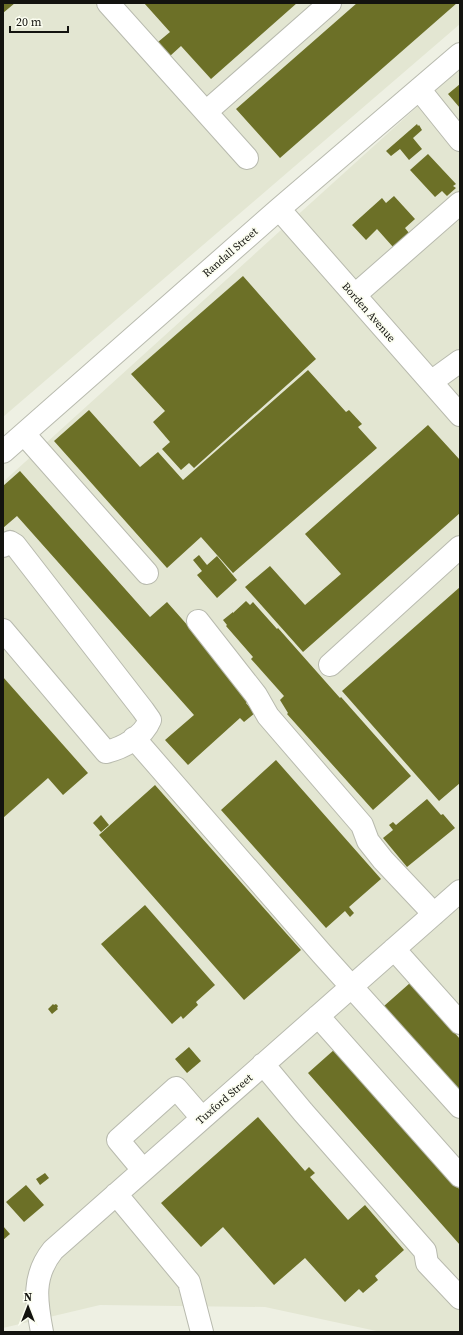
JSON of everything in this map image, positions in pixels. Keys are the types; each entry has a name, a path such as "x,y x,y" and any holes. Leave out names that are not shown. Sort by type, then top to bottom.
{"street":[{"path":"108,3 247,158"},
{"path":"206,112 330,3"},
{"name":"Randall Street","path":"3,452 279,209 460,54"},
{"path":"419,89 460,140"},
{"path":"355,295 460,203"},
{"name":"Borden Avenue","path":"279,209 460,415"},
{"path":"431,382 460,360"},
{"path":"24,434 147,573"},
{"path":"3,546 10,542 15,545 143,710 150,720 146,728 117,750 106,752 3,630"},
{"path":"330,664 460,547"},
{"path":"198,621 256,695 268,716 362,825 368,841 383,860 434,914"},
{"path":"134,738 351,987 460,1107"},
{"name":"Tuxford Street","path":"42,1332 36,1295 40,1274 45,1260 53,1250 460,891"},
{"path":"394,949 460,1023"},
{"path":"318,1016 460,1176"},
{"path":"263,1064 303,1112 425,1250 427,1263 460,1298"},
{"path":"143,1170 118,1140 176,1088 202,1118"},
{"path":"116,1194 189,1282 202,1332"}],"shaded area":[{"path":"3,3 460,3 460,24 3,417"},
{"path":"460,68 460,1332 381,1332 265,1307 100,1305 3,1328 3,482"}],"building":[{"path":"3,3 15,3 3,13"},
{"path":"144,3 297,3 211,79 181,46 170,56 158,42 170,32"},
{"path":"357,3 457,3 280,158 236,109"},
{"path":"460,84 460,108 448,94"},
{"path":"417,124 422,130 413,138 422,149 409,160 400,149 391,156 386,151"},
{"path":"428,154 456,184 453,186 456,188 447,196 442,191 435,197 410,170"},
{"path":"394,196 415,219 405,228 409,233 393,247 377,229 366,240 352,225 382,198 386,203"},
{"path":"243,276 316,359 194,468 189,463 181,470 162,449 170,442 153,422 165,411 131,374"},
{"path":"308,370 346,412 349,410 362,424 358,427 377,448 233,573 201,537 167,568 54,441 89,410 140,467 158,452 183,480"},
{"path":"428,425 460,460 460,513 303,652 245,587 270,566 305,605 341,574 305,534"},
{"path":"20,471 150,617 167,602 204,644 202,645 250,699 246,703 255,713 244,722 240,718 188,765 165,740 194,715 17,516 3,528 3,486"},
{"path":"199,555 207,565 217,556 237,580 217,598 197,575 202,571 193,560"},
{"path":"460,587 460,783 439,801 342,691"},
{"path":"246,601 250,605 253,602 277,629 278,628 411,776 373,810 287,714 288,713 280,700 284,696 251,659 253,657 226,626 227,625 223,620"},
{"path":"3,677 88,773 63,795 48,778 3,818"},
{"path":"276,760 381,879 349,907 354,913 350,917 345,911 326,928 221,810"},
{"path":"155,785 301,950 244,1000 99,835"},
{"path":"427,799 455,828 407,867 383,838 393,830 389,825 393,822 396,825"},
{"path":"101,815 109,825 101,832 93,823"},
{"path":"145,905 215,985 196,1002 198,1005 183,1019 181,1016 172,1024 101,944"},
{"path":"410,983 460,1039 460,1092 384,1006"},
{"path":"53,1004 58,1006 58,1009 52,1014 48,1009"},
{"path":"189,1047 201,1061 187,1073 175,1059"},
{"path":"335,1049 460,1190 460,1245 308,1073"},
{"path":"258,1117 305,1171 309,1167 315,1173 310,1177 348,1220 365,1205 404,1250 375,1276 378,1280 363,1293 359,1289 345,1302 305,1258 274,1285 223,1227 201,1247 161,1203"},
{"path":"45,1173 49,1178 40,1185 36,1179"},
{"path":"26,1185 44,1205 24,1222 6,1202"},
{"path":"3,1226 10,1234 3,1240"}]}
